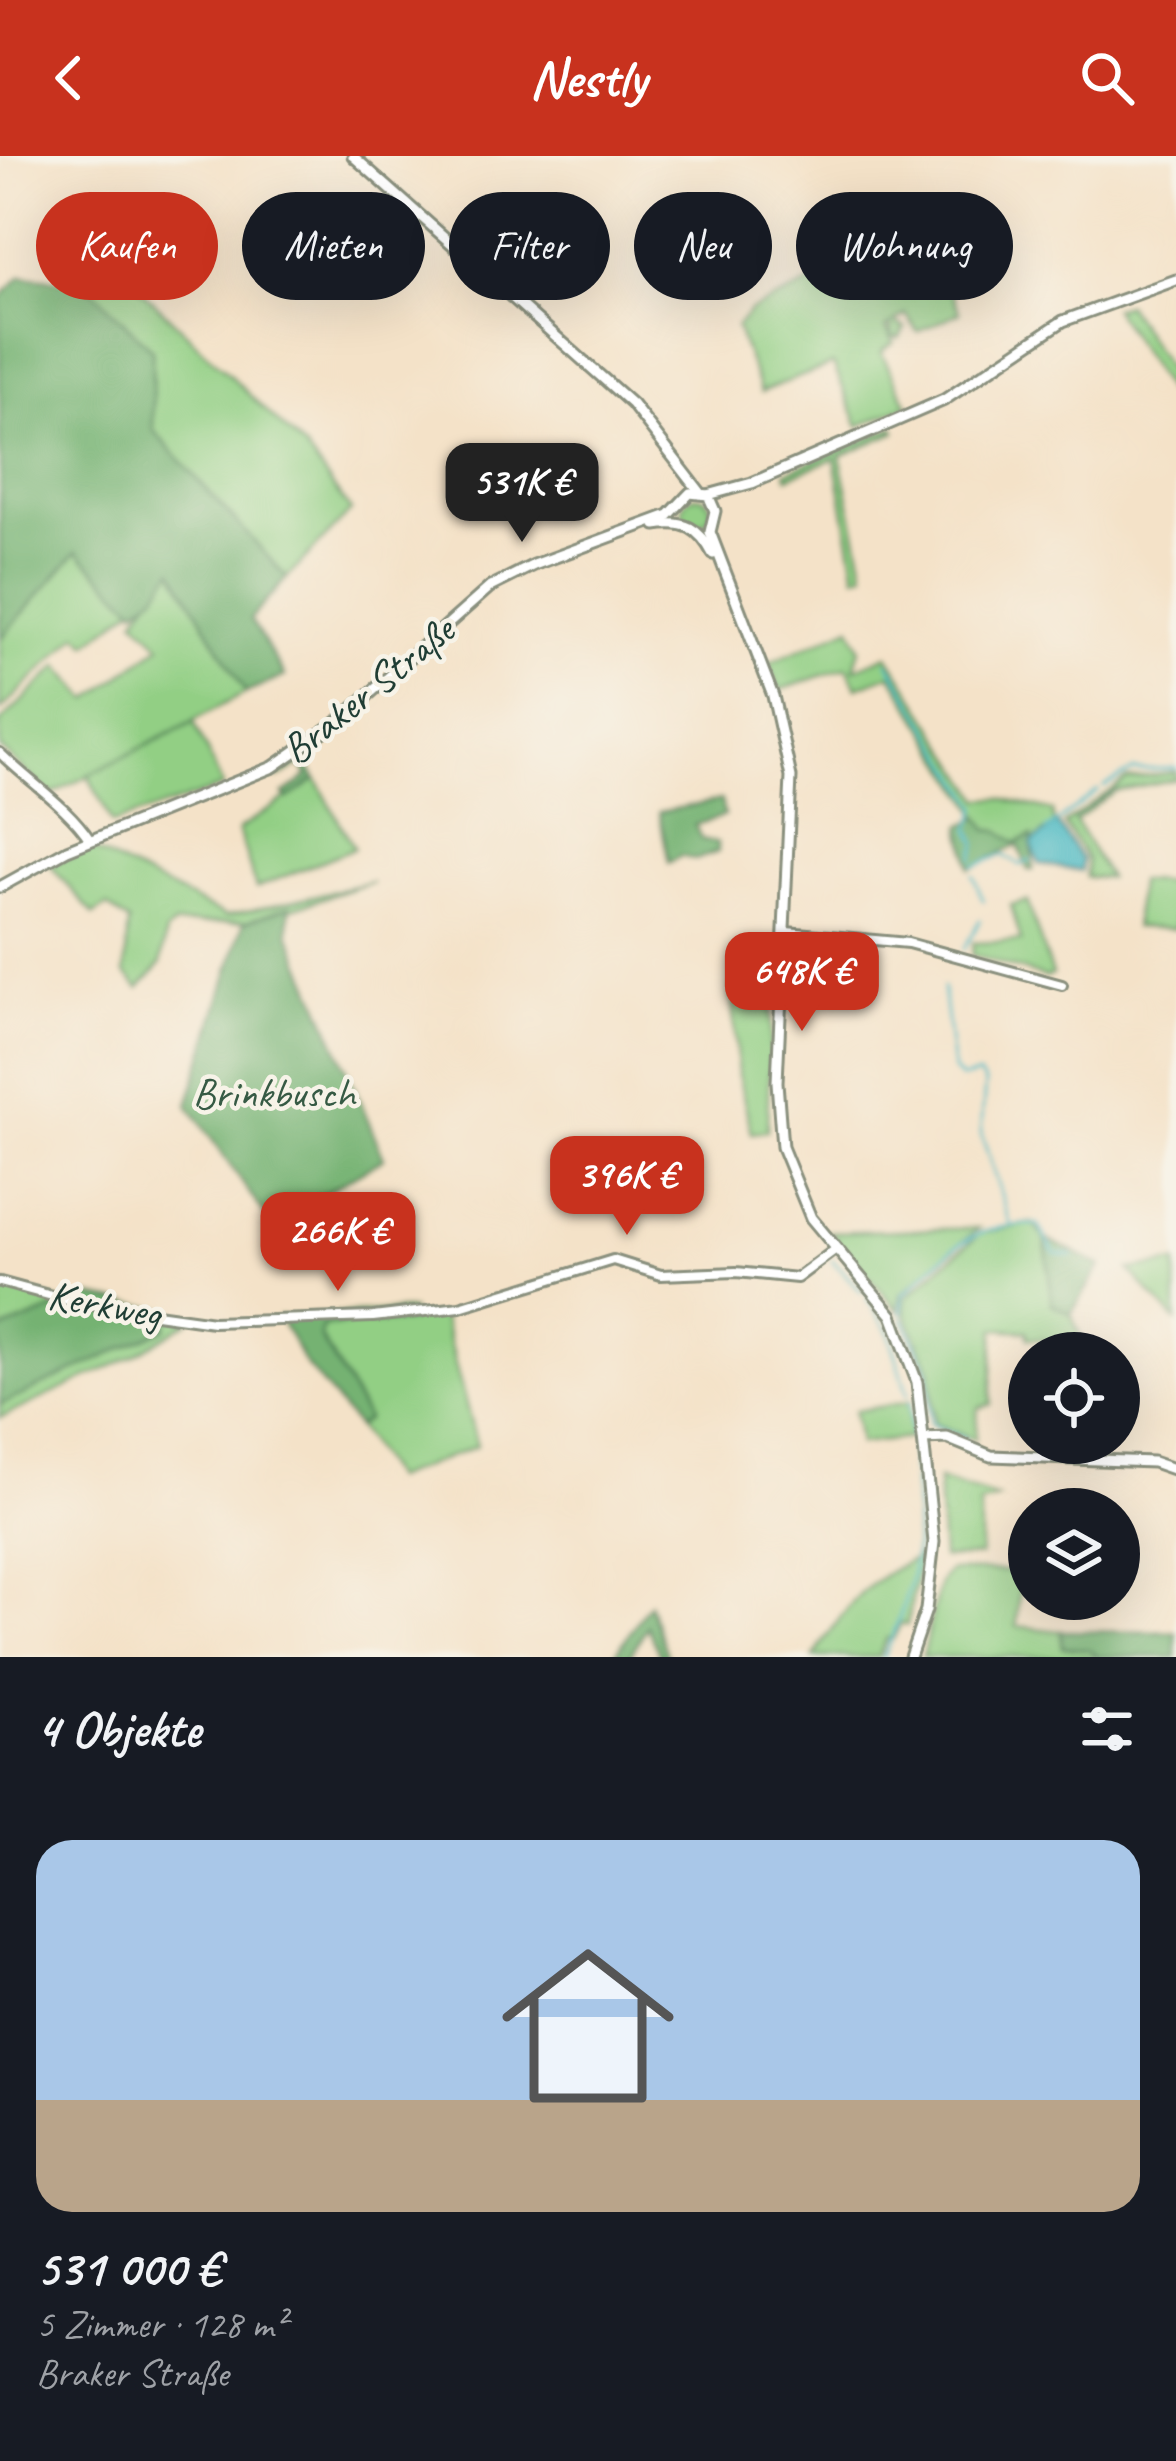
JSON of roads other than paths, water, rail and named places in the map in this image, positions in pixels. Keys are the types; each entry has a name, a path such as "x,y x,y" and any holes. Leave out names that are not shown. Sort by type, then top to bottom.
{"street":[{"path":"353,156 632,404 704,494 713,516 724,574 773,696 787,748 792,814 777,1082 780,1137 793,1185 836,1249 882,1301 902,1335 917,1382 933,1569 910,1657"},
{"path":"704,494 752,483 944,400 1074,315 1176,280"},
{"path":"672,456 689,526 724,574"},
{"path":"713,516 752,483"},
{"name":"Braker Straße","path":"0,887 90,840 217,794 284,761 340,720 490,587 567,551 638,528 704,494"},
{"name":"Braker Straße","path":"638,528 689,526 713,516"},
{"path":"0,753 42,796 70,814 90,840"},
{"path":"786,932 908,944 1062,985"},
{"name":"Kerkweg","path":"0,1282 78,1303 201,1321 373,1317 470,1305 613,1260 661,1275 736,1272 797,1278 836,1249"},
{"path":"924,1439 946,1438 992,1456 1154,1462 1176,1470"}],"water":[{"path":"1057,823 1082,860 1081,871 1039,864 1031,843"}],"waterway":[{"path":"888,662 978,807 970,829 977,843 973,859"},
{"path":"1104,786 1134,770 1176,768"},
{"path":"1047,830 1098,790"},
{"path":"973,866 1003,855 1020,865 1031,860"},
{"path":"973,875 983,900"},
{"path":"964,949 980,920"},
{"path":"943,988 953,1071 961,1079 979,1075 985,1083 981,1133 1010,1223"},
{"path":"902,1313 903,1295 949,1252 978,1234 1038,1224 1055,1253 1073,1256"},
{"path":"832,1260 862,1292"},
{"path":"867,1299 888,1330 908,1395"},
{"path":"903,1318 927,1370 930,1424 965,1439"},
{"path":"909,1402 911,1437"},
{"path":"883,1657 911,1578 912,1450"}],"park label":[{"name":"Brinkbusch","path":"274,1092"}]}
